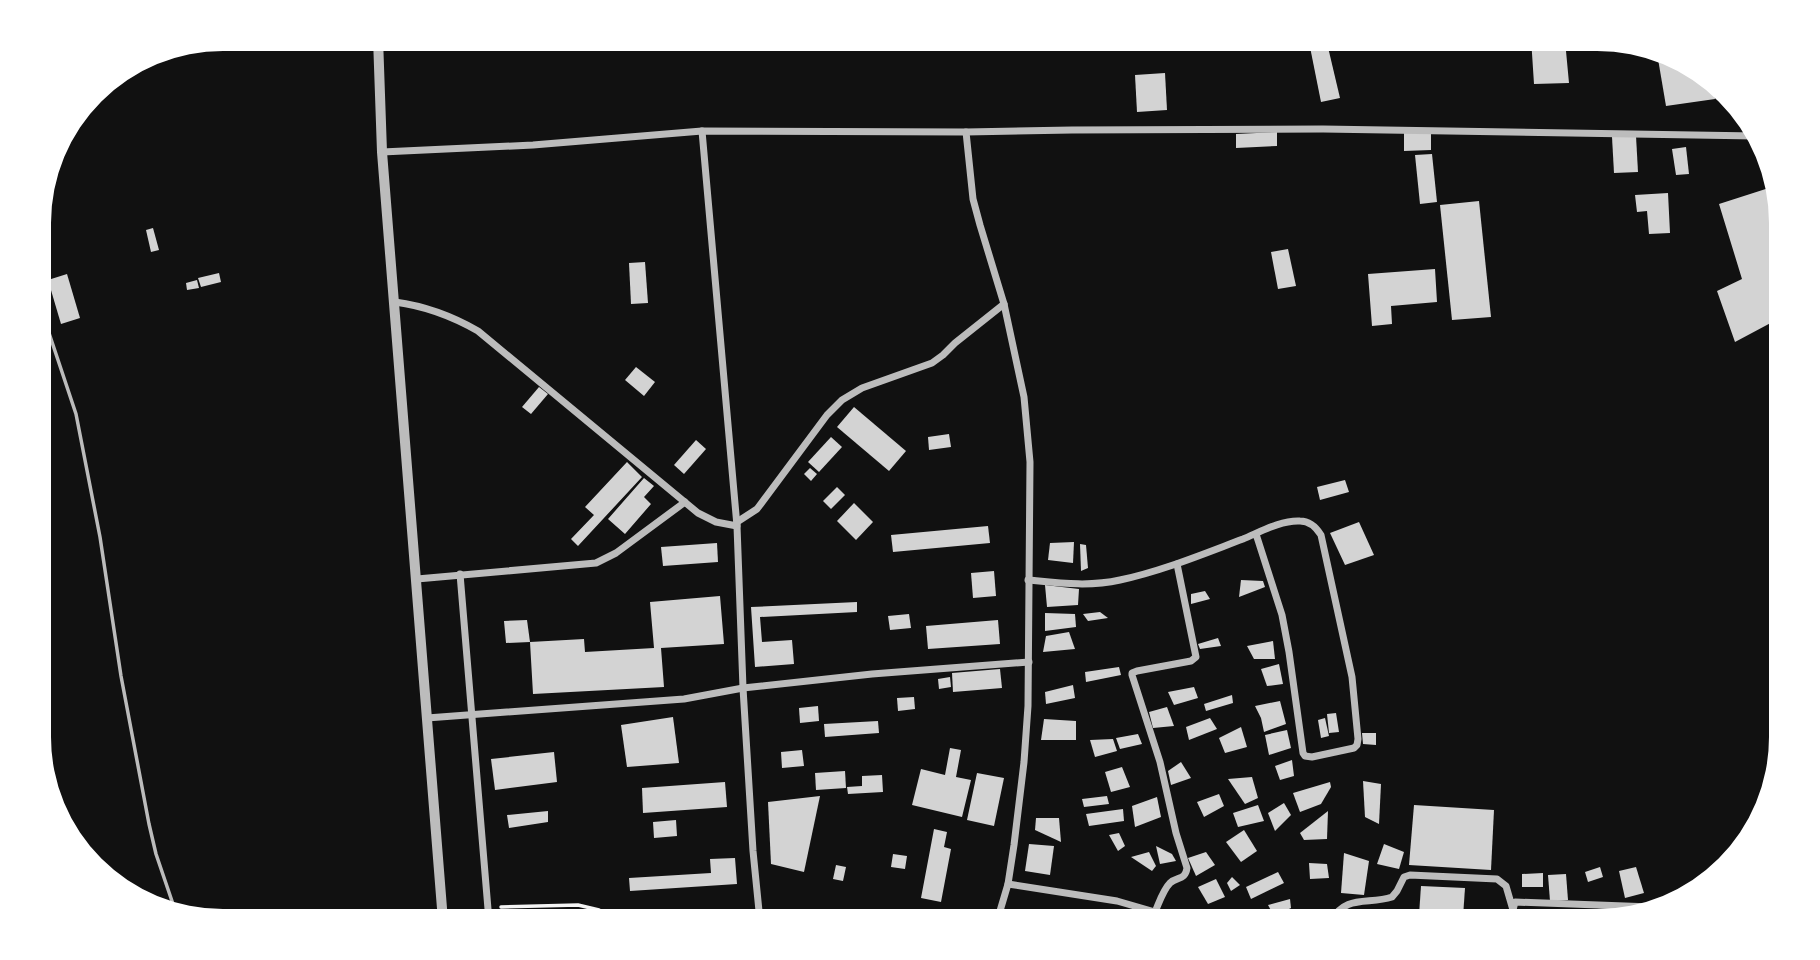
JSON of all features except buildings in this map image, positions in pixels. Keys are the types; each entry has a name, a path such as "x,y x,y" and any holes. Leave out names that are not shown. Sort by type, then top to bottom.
{"street":[{"path":"378,51 382,152 442,909"},
{"path":"382,152 533,145 702,131 1323,129 1745,136"},
{"path":"702,131 737,526 743,688 759,909"},
{"path":"966,132 973,199 1004,304 1024,397 1030,462 1029,662 1024,762 1008,884 1001,909"},
{"path":"395,302 437,311 478,331 707,519 737,526"},
{"path":"737,526 737,522 757,509 827,415 842,400 862,388 932,363 1004,304"},
{"path":"417,579 596,563 616,553 685,502"},
{"path":"1028,580 1073,584 1120,580 1177,564 1284,523 1309,523 1317,528 1321,535 1352,677 1358,739 1354,748 1312,757 1303,753 1282,615 1256,534"},
{"path":"1157,909 1171,882 1184,876 1187,868 1160,762 1132,673 1191,661 1196,657 1177,564"},
{"path":"460,574 488,908"},
{"path":"427,718 684,699 743,688 872,674 1029,662"},
{"path":"1339,909 1359,901 1392,897 1404,877 1410,876 1497,879 1506,886 1513,909"},
{"path":"1008,884 1117,901 1145,909"},
{"path":"1513,909 1515,902 1633,905"}],"lane":[{"path":"51,337 78,425 149,824 172,901"}],"path":[{"path":"488,908 578,905 594,909"}]}
